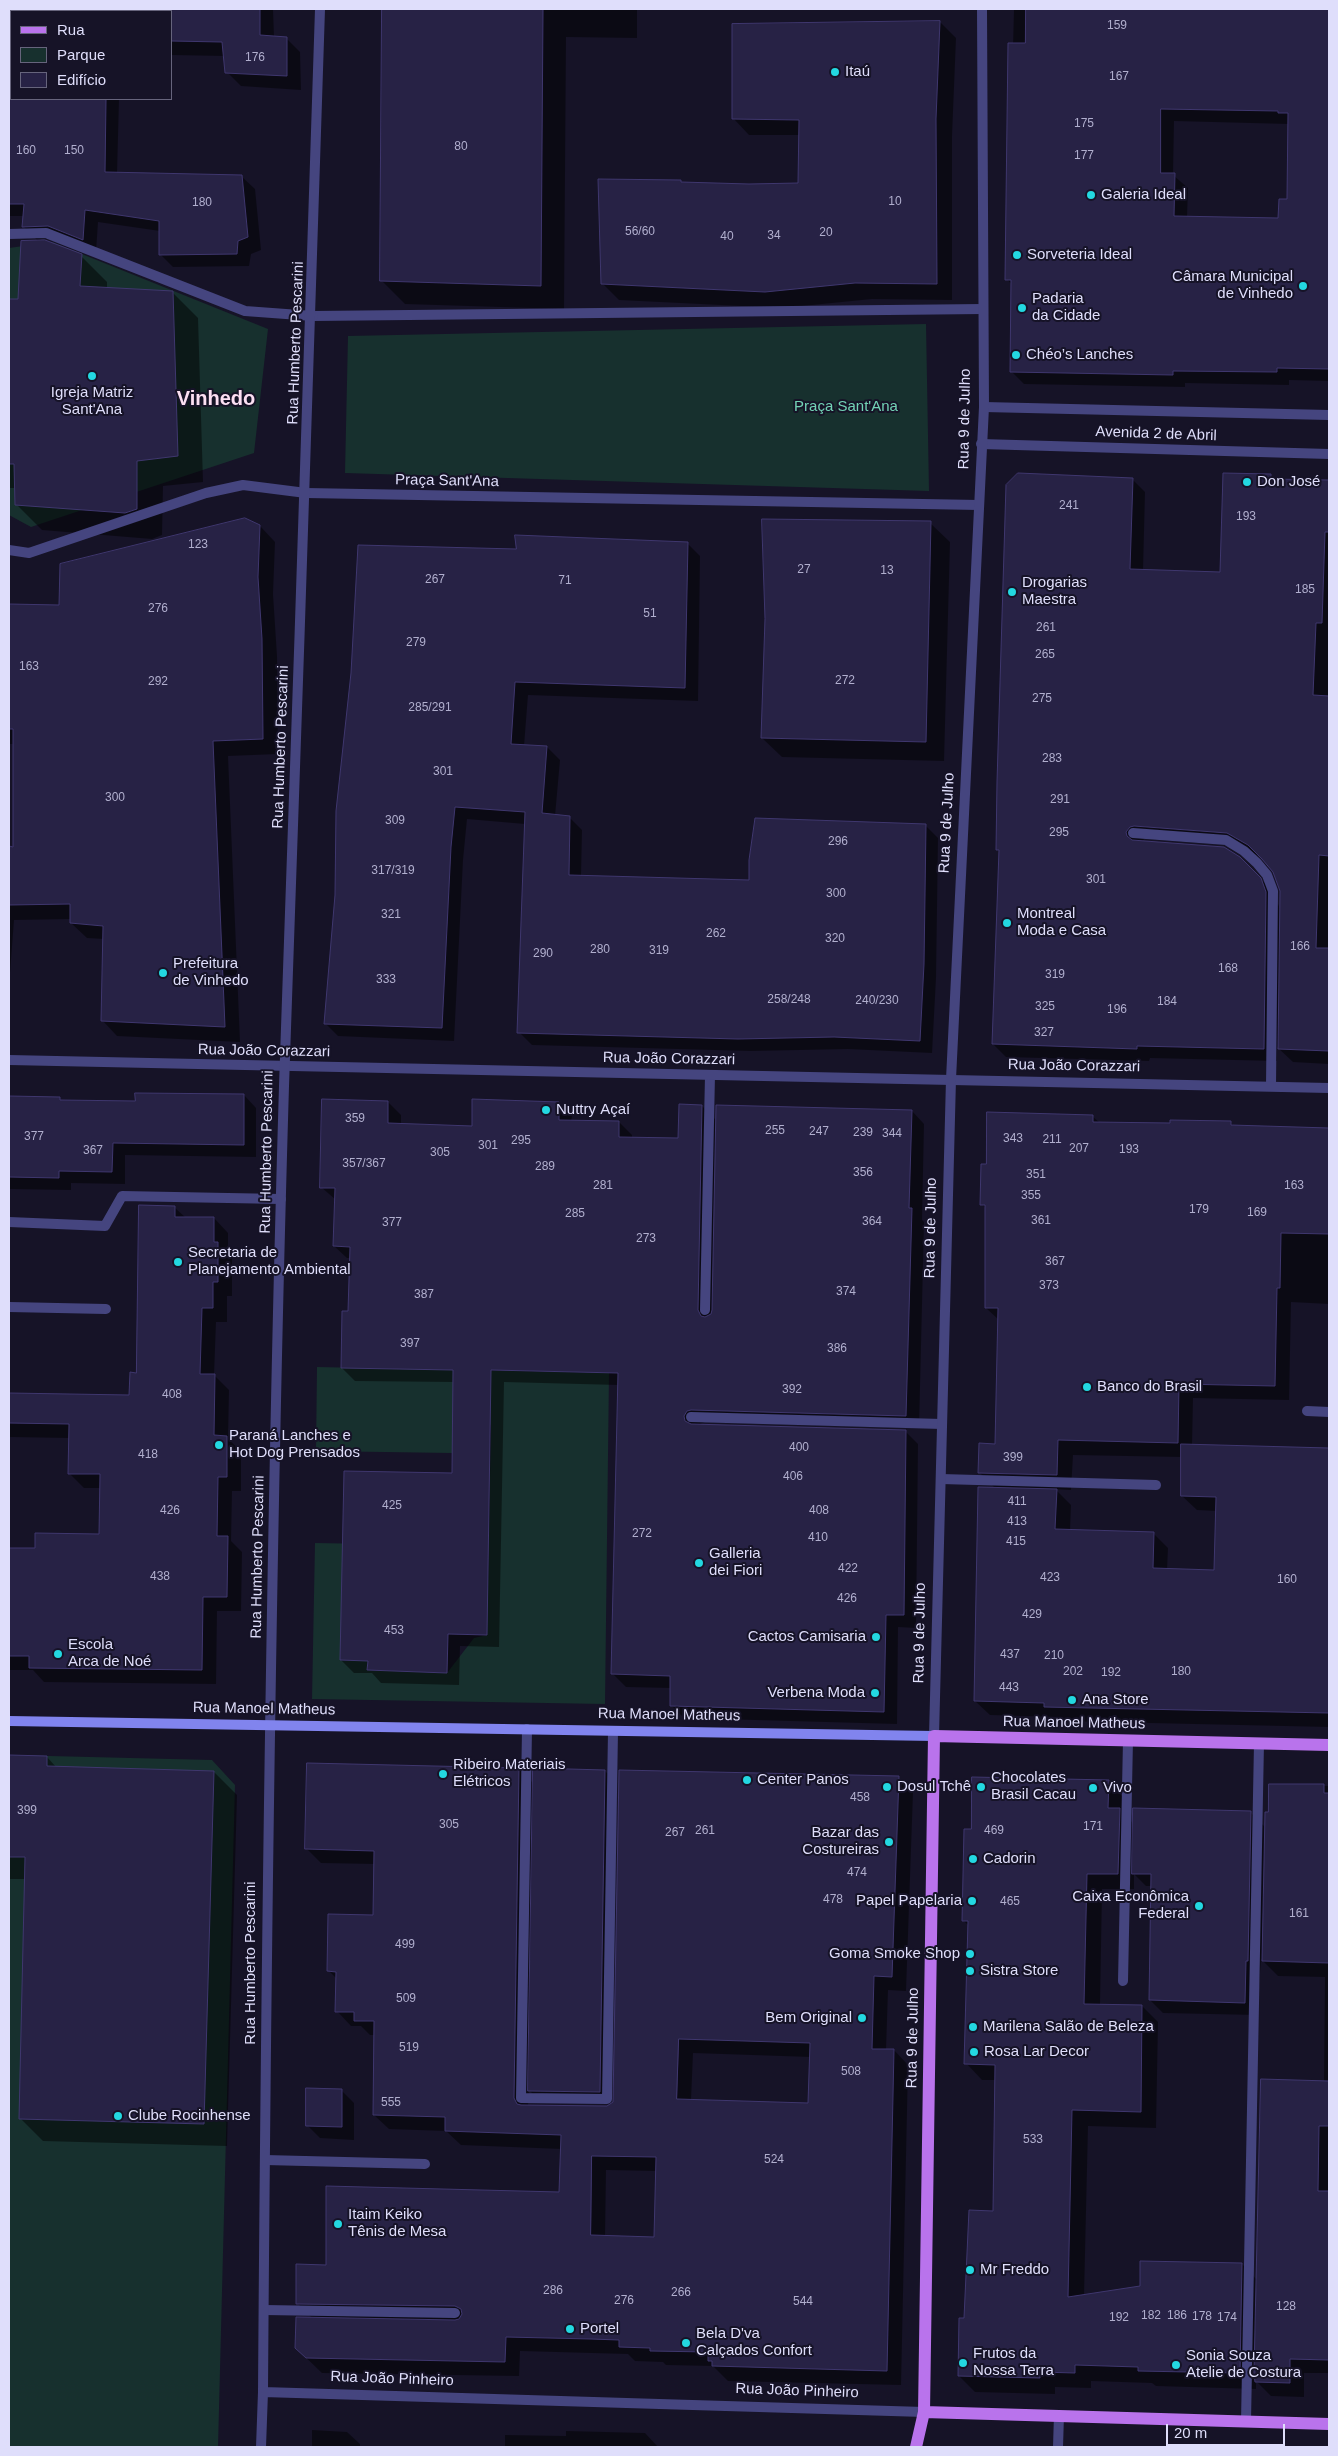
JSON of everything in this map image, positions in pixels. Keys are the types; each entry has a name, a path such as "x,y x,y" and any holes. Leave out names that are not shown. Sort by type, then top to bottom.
{"main road":[{"name":"Rua Manoel Matheus","path":"9,1721 934,1736 1329,1745"},
{"name":"Rua 9 de Julho","path":"916,2447 924,2412 934,1736"},
{"name":"Rua João Pinheiro","path":"924,2412 1329,2424"}],"street":[{"name":"Rua Humberto Pescarini","path":"261,2447 269,1725 284,1067 306,493 320,9"},
{"name":"Rua 9 de Julho","path":"934,1736 951,1079 984,407 982,9"},
{"path":"9,234 46,233 245,311 312,316 983,309"},
{"name":"Avenida 2 de Abril","path":"984,407 1329,415"},
{"name":"Avenida 2 de Abril","path":"981,444 1329,454"},
{"name":"Praça Sant'Ana","path":"9,550 29,553 206,494 243,485 306,493 979,505"},
{"path":"1133,833 1226,840 1244,851 1267,875 1273,891 1271,1086"},
{"name":"Rua João Corazzari","path":"9,1060 1329,1088"},
{"path":"705,1310 710,1075"},
{"path":"9,1222 105,1226 122,1196 281,1199"},
{"path":"9,1307 106,1309"},
{"path":"1307,1411 1329,1412"},
{"path":"691,1417 942,1424"},
{"path":"941,1479 1156,1485"},
{"path":"527,1729 521,2098 607,2099 613,1731"},
{"path":"1123,1981 1128,1740"},
{"path":"1246,2421 1259,1743"},
{"path":"265,2160 424,2164"},
{"path":"264,2310 455,2313"},
{"name":"Rua João Pinheiro","path":"263,2392 924,2412"},
{"path":"1058,2447 1059,2415"}],"green space":[{"name":"Igreja Matriz Sant'Ana","path":"52,242 268,329 254,453 31,527 9,515 9,248"},
{"name":"Praça Sant'Ana","path":"926,324 929,491 345,473 348,336"},
{"path":"317,1367 609,1373 605,1704 312,1699 315,1543 427,1545 342,1599 340,1660 368,1661 367,1670 447,1673 474,1638 487,1635 491,1425 452,1424 452,1453 316,1451"},
{"name":"Clube Rocinhense","path":"9,1755 212,1760 235,1785 218,2447 9,2447"}],"building":[{"path":"260,9 260,35 287,37 287,76 225,73 222,42 172,41 171,10"},
{"path":"382,9 543,9 541,286 380,281"},
{"path":"1026,9 1329,9 1329,369 1277,368 1277,372 1173,371 1173,375 1010,372 1011,280 1005,280 1008,43 1025,43","holes":["1161,109 1278,111 1278,113 1288,113 1287,199 1279,199 1278,218 1174,216 1175,173 1161,173"]},
{"path":"940,21 936,119 937,284 855,283 765,292 601,284 598,179 681,180 681,182 749,184 798,183 799,120 732,119 732,24"},
{"path":"9,99 106,100 105,172 242,175 248,237 238,241 237,254 159,255 159,221 85,210 83,240 48,226 22,227 24,204 9,204"},
{"name":"Igreja Matriz Sant'Ana","path":"45,240 82,254 80,286 173,291 178,456 137,461 137,509 125,513 15,505 14,464 9,464 9,299 18,299 21,241"},
{"path":"1018,473 1133,478 1130,569 1220,572 1223,473 1271,474 1271,479 1329,480 1329,532 1325,532 1322,623 1316,623 1313,695 1329,696 1329,856 1319,855 1316,948 1329,948 1329,1051 1278,1049 1280,891 1273,872 1262,859 1248,845 1227,833 1134,826 1130,827 1126,832 1127,836 1132,840 1224,847 1240,857 1261,878 1266,892 1264,1049 1137,1046 1137,1049 992,1044 999,850 996,850 997,782 1006,485"},
{"path":"245,518 260,525 258,577 262,639 263,739 213,741 225,1027 101,1021 103,926 70,923 70,904 9,905 9,846 13,847 13,729 9,729 9,604 59,605 60,564"},
{"path":"762,519 931,521 926,742 761,738 765,619"},
{"path":"515,535 688,542 685,688 515,682 511,744 547,746 542,813 570,816 569,875 749,880 749,860 755,818 926,824 924,964 920,1041 834,1037 738,1039 517,1033 525,812 455,807 451,847 442,1028 324,1024 335,895 336,811 351,673 358,545 516,549"},
{"path":"135,1093 244,1094 244,1145 113,1143 112,1172 59,1171 59,1178 9,1177 9,1096 60,1097 60,1100 135,1101"},
{"path":"322,1099 388,1101 388,1123 472,1126 472,1099 559,1102 559,1120 619,1121 619,1137 678,1138 679,1104 702,1105 698,1310 701,1316 705,1317 711,1314 712,1310 716,1105 912,1110 909,1208 912,1208 906,1416 691,1410 687,1411 684,1416 685,1421 691,1424 906,1430 904,1615 886,1615 884,1712 670,1706 670,1676 611,1674 618,1373 491,1370 487,1635 448,1634 447,1673 367,1670 368,1661 340,1660 344,1471 452,1473 453,1370 341,1368 342,1311 348,1311 350,1247 333,1246 335,1188 320,1188"},
{"path":"987,1112 1093,1115 1093,1122 1170,1123 1170,1120 1231,1121 1231,1125 1329,1128 1329,1234 1281,1233 1280,1288 1277,1288 1275,1386 1179,1384 1178,1443 1058,1440 1057,1475 978,1473 979,1443 995,1444 998,1308 985,1308 985,1205 980,1205 981,1164 986,1164"},
{"path":"139,1205 175,1206 175,1217 214,1217 214,1242 218,1242 218,1282 213,1282 213,1308 202,1308 200,1374 215,1374 214,1435 227,1436 227,1477 218,1477 217,1536 228,1536 227,1597 203,1597 202,1670 29,1668 29,1656 9,1656 9,1548 35,1548 35,1533 99,1534 100,1474 68,1474 69,1424 9,1423 9,1393 129,1395 130,1372 136,1373"},
{"path":"1181,1444 1329,1448 1329,1713 1044,1707 1044,1703 974,1701 978,1487 1057,1489 1055,1529 1154,1532 1153,1568 1214,1570 1216,1497 1181,1496"},
{"path":"9,1755 47,1756 47,1766 214,1771 204,2124 19,2119 25,1857 9,1857"},
{"path":"307,1763 519,1768 514,2098 517,2104 521,2105 607,2106 613,2102 619,1770 899,1776 892,1977 874,1976 872,2049 894,2049 887,2371 712,2366 712,2361 708,2361 708,2352 650,2351 650,2348 619,2347 619,2340 506,2337 505,2362 306,2358 295,2348 296,2317 455,2320 459,2319 462,2314 461,2309 455,2306 296,2304 296,2264 326,2265 326,2186 559,2192 561,2135 445,2131 445,2117 373,2115 374,2021 354,2021 354,2012 335,2012 336,1972 327,1971 328,1914 373,1915 374,1851 305,1849","holes":["679,2039 810,2043 808,2103 677,2099","592,2156 656,2157 654,2237 591,2235"]},
{"path":"533,1768 605,1770 600,2092 528,2091"},
{"path":"972,1777 1109,1780 1108,1808 1120,1808 1118,1874 1087,1874 1084,2004 1142,2005 1141,2112 1072,2110 1068,2297 1140,2286 1140,2261 1242,2263 1240,2373 1138,2371 1138,2367 1075,2365 1075,2373 1040,2372 1040,2378 958,2376 959,2318 964,2318 969,2210 993,2211 995,2065 964,2064 968,1921 962,1921 964,1829 971,1829"},
{"path":"1269,1784 1324,1784 1324,1793 1329,1793 1329,1963 1262,1961 1265,1812 1268,1812"},
{"name":"Caixa Econômica Federal","path":"1133,1808 1251,1811 1248,1961 1246,1961 1245,2003 1149,2000 1151,1874 1132,1874"},
{"path":"1261,2079 1329,2081 1329,2126 1319,2126 1318,2191 1329,2191 1329,2360 1290,2359 1290,2383 1255,2382 1254,2374"},
{"path":"306,2088 342,2089 342,2127 306,2126"}],"place":[{"name":"Itaú","path":"835,72"},
{"name":"Galeria Ideal","path":"1091,195"},
{"name":"Sorveteria Ideal","path":"1017,255"},
{"name":"Câmara Municipal de Vinhedo","path":"1303,286"},
{"name":"Padaria da Cidade","path":"1022,308"},
{"name":"Chéo’s Lanches","path":"1016,355"},
{"name":"Igreja Matriz Sant'Ana","path":"92,376"},
{"name":"Don José","path":"1247,482"},
{"name":"Drogarias Maestra","path":"1012,592"},
{"name":"Montreal Moda e Casa","path":"1007,923"},
{"name":"Prefeitura de Vinhedo","path":"163,973"},
{"name":"Nuttry Açaí","path":"546,1110"},
{"name":"Secretaria de Planejamento Ambiental","path":"178,1262"},
{"name":"Banco do Brasil","path":"1087,1387"},
{"name":"Paraná Lanches e Hot Dog Prensados","path":"219,1445"},
{"name":"Galleria dei Fiori","path":"699,1563"},
{"name":"Cactos Camisaria","path":"876,1637"},
{"name":"Escola Arca de Noé","path":"58,1654"},
{"name":"Verbena Moda","path":"875,1693"},
{"name":"Ana Store","path":"1072,1700"},
{"name":"Ribeiro Materiais Elétricos","path":"443,1774"},
{"name":"Center Panos","path":"747,1780"},
{"name":"Dosul Tchê","path":"887,1787"},
{"name":"Chocolates Brasil Cacau","path":"981,1787"},
{"name":"Vivo","path":"1093,1788"},
{"name":"Bazar das Costureiras","path":"889,1842"},
{"name":"Cadorin","path":"973,1859"},
{"name":"Papel Papelaria","path":"972,1901"},
{"name":"Caixa Econômica Federal","path":"1199,1906"},
{"name":"Goma Smoke Shop","path":"970,1954"},
{"name":"Sistra Store","path":"970,1971"},
{"name":"Bem Original","path":"862,2018"},
{"name":"Marilena Salão de Beleza","path":"973,2027"},
{"name":"Rosa Lar Decor","path":"974,2052"},
{"name":"Clube Rocinhense","path":"118,2116"},
{"name":"Itaim Keiko Tênis de Mesa","path":"338,2224"},
{"name":"Mr Freddo","path":"970,2270"},
{"name":"Portel","path":"570,2329"},
{"name":"Bela D'va Calçados Confort","path":"686,2343"},
{"name":"Frutos da Nossa Terra","path":"963,2363"},
{"name":"Sonia Souza Atelie de Costura","path":"1176,2365"}],"district":[{"name":"Vinhedo","path":"216,399"}]}
